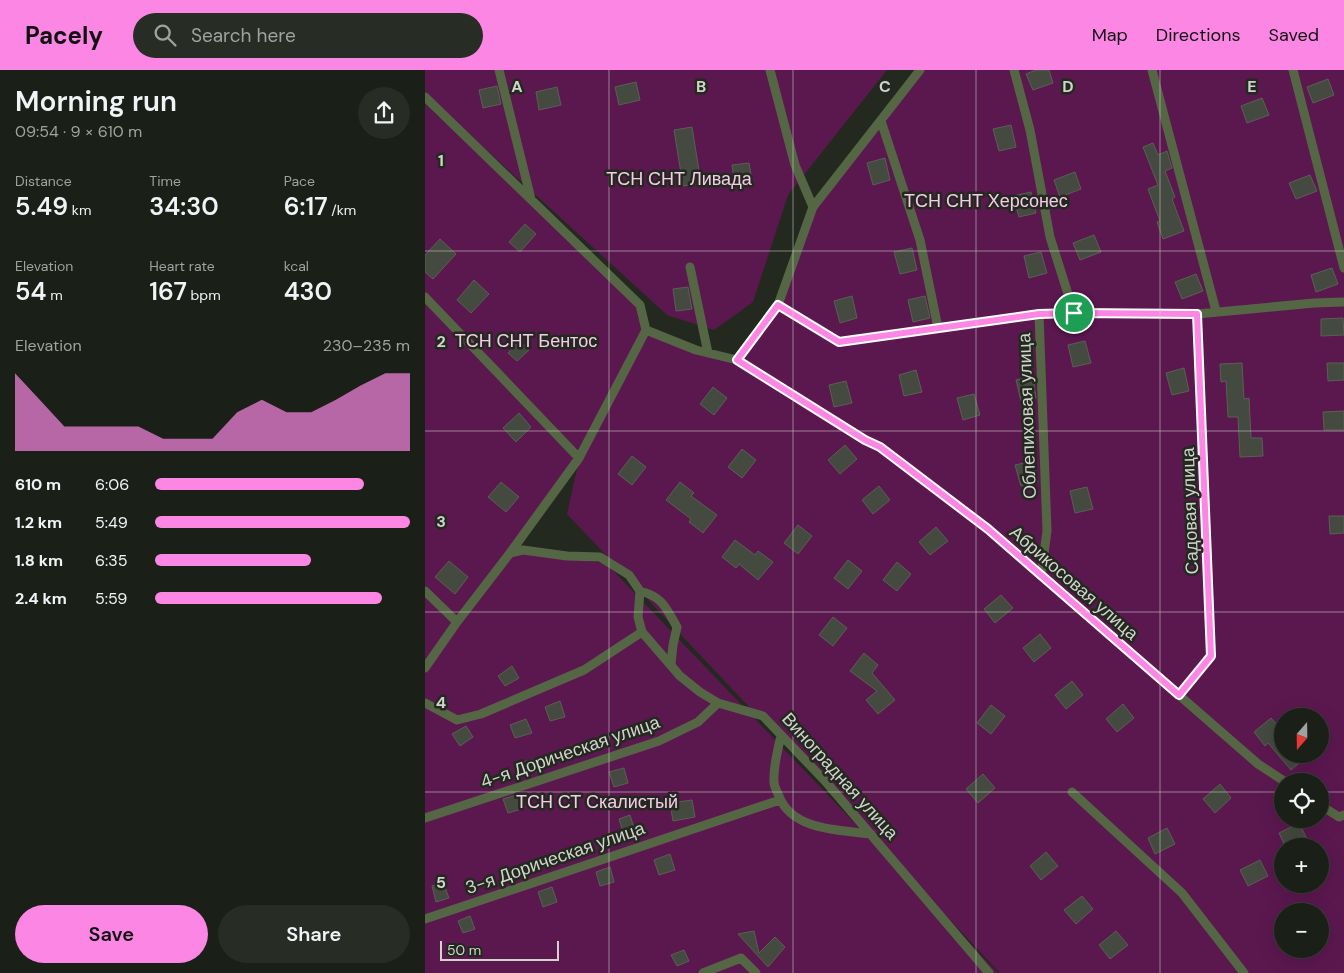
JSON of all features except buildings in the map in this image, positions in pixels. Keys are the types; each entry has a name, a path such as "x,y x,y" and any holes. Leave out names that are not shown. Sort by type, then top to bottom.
{"lane":[{"path":"499,70 531,200"},
{"path":"770,70 795,165 813,207"},
{"path":"737,360 778,305 813,207 920,70"},
{"path":"1014,70 1029,130 1050,237 1074,313"},
{"path":"1152,70 1217,311"},
{"path":"1293,70 1344,268"},
{"path":"425,97 640,305 646,330 579,458 425,668"},
{"path":"881,121 920,240 938,328"},
{"path":"690,268 708,353"},
{"path":"425,297 579,458"},
{"path":"778,305 839,342 1039,314 1197,314 1344,302"},
{"name":"Облепиховая улица","path":"1039,314 1047,531 1041,576"},
{"name":"Садовая улица","path":"1179,695 1211,656 1197,314"},
{"name":"Абрикосовая улица","path":"646,330 696,350 737,360 865,440 880,447 988,529 1258,764 1274,774"},
{"path":"425,703 457,720 481,714 584,670 642,632 638,617 640,591 629,574 600,558 523,550 510,553"},
{"path":"425,590 457,622"},
{"path":"640,591 654,595 666,608 677,627 671,664"},
{"name":"Виноградная улица","path":"642,632 686,681 700,692 718,702 763,716 826,782 989,973"},
{"name":"4-я Дорическая улица","path":"425,818 659,741 698,722 718,702"},
{"path":"781,735 773,783 780,800 791,813 805,823 825,828 871,834"},
{"path":"1072,792 1181,893 1244,973"},
{"name":"3-я Дорическая улица","path":"425,919 780,800"},
{"path":"1329,811 1339,817 1344,816"},
{"path":"703,973 741,958 756,973"}],"green space":[{"name":"ТСН СНТ Ливада","path":"425,70 887,70 788,195 753,302 714,330 667,315 425,94"},
{"path":"914,70 1344,70 1344,973 1000,973 567,514 579,460 425,667 425,104 640,305 646,330 737,360 778,305 813,207"},
{"name":"ТСН СТ Скалистый","path":"515,553 606,563 998,973 425,973 425,670"}],"route":[{"path":"778,305 839,342 1039,314 1074,313 1197,314 1211,656 1179,695 988,529 880,447 865,440 737,360 778,305"}],"park label":[{"name":"ТСН СНТ Херсонес","path":"986,201"},
{"name":"ТСН СНТ Бентос","path":"526,341"}]}
